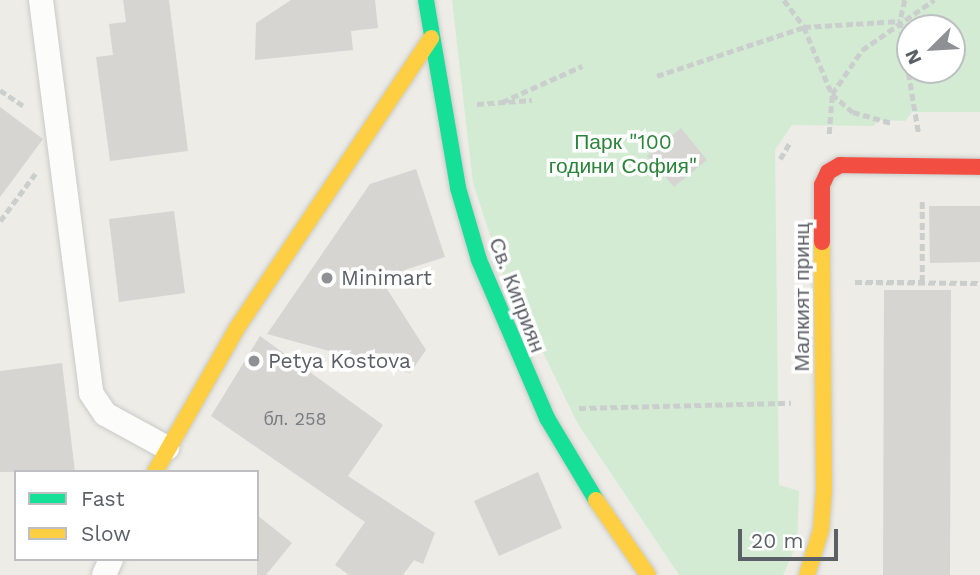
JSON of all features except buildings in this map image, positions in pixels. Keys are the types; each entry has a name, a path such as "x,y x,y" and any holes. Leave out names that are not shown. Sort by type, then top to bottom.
{"street":[{"path":"41,0 91,393 105,414 167,448"},
{"name":"Св. Киприян","path":"426,0 458,188 479,260 507,333 559,438 648,575"},
{"path":"156,470 237,328 431,38"},
{"name":"Малкият принц","path":"807,575 821,530 822,185 828,172 840,165 980,167"}],"path":[{"path":"785,0 804,27 832,94 853,112 891,123"},
{"path":"911,14 934,0"},
{"path":"657,76 804,27 896,21"},
{"path":"828,141 832,94 862,50 896,24"},
{"path":"502,102 582,66"},
{"path":"822,282 922,282 919,123 912,84"},
{"path":"463,105 531,100"},
{"path":"780,159 791,141"},
{"path":"0,221 38,169"},
{"path":"822,282 980,283"},
{"path":"564,408 823,402"}],"green space":[{"name":"Парк \"100 години София\"","path":"452,0 980,0 980,112 912,112 905,121 878,120 874,126 792,125 775,150 779,485 799,491 797,544 783,575 679,575 578,424 515,295 508,290 473,183"}],"traffic: fast":[{"path":"426,0 458,188 479,260 547,418 596,500"}],"traffic: slow":[{"path":"156,470 237,328 431,38"},
{"path":"807,575 821,530 824,489 822,242"},
{"path":"596,500 648,575"}],"traffic: jam":[{"path":"822,242 822,185 828,172 840,165 980,167"}],"place":[{"name":"Minimart","path":"327,278"},
{"name":"Petya Kostova","path":"254,361"}]}
